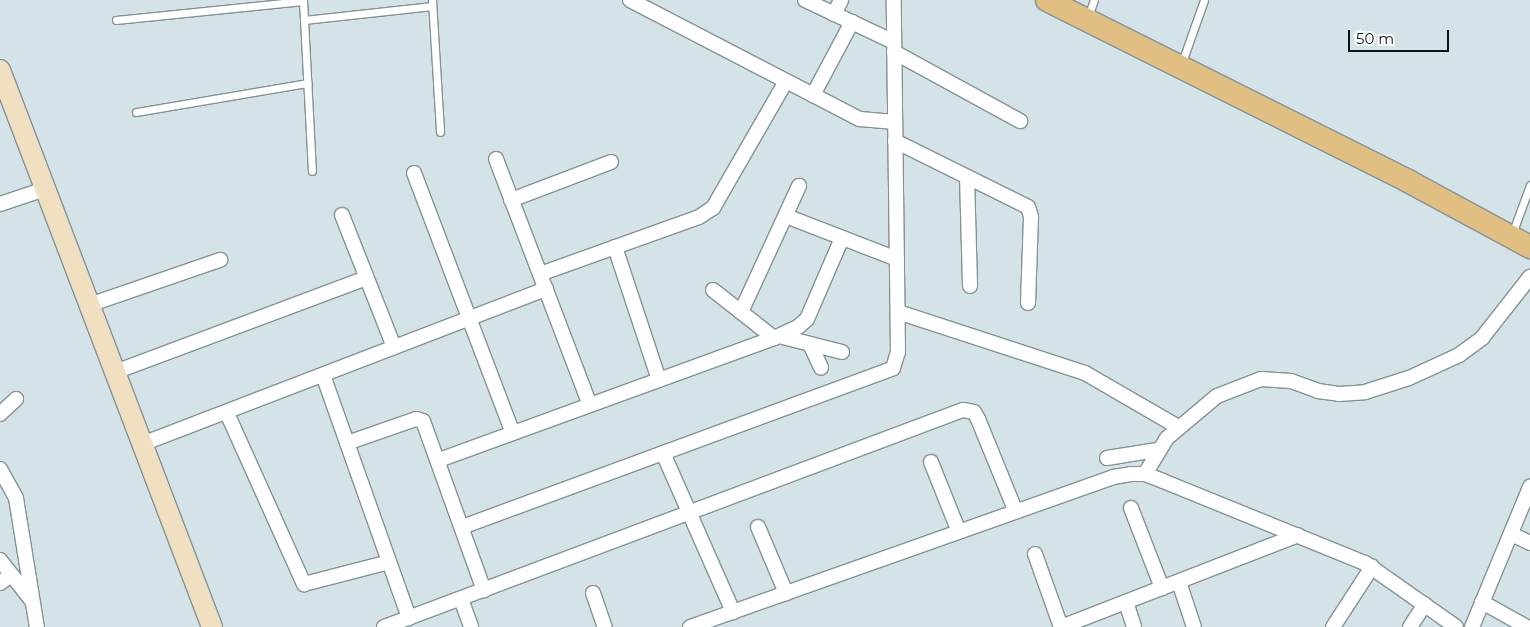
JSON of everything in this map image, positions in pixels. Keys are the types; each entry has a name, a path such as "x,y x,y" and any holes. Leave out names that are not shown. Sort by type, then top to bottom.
{"main road":[{"path":"1047,0 1091,9 1180,65 1520,242"},
{"path":"0,70 212,627"}],"street":[{"path":"630,0 860,120 895,122"},
{"path":"805,0 852,22 1020,121"},
{"path":"834,14 841,0"},
{"path":"462,526 893,368 898,352 894,0"},
{"path":"813,95 852,22"},
{"path":"540,274 699,217 713,208 786,81"},
{"path":"895,141 1028,207 1031,217 1028,303"},
{"path":"496,160 590,405"},
{"path":"511,200 611,162"},
{"path":"414,173 513,433"},
{"path":"967,176 970,286"},
{"path":"741,312 800,186"},
{"path":"0,204 45,189"},
{"path":"342,215 394,347"},
{"path":"786,216 897,259"},
{"path":"439,460 777,337 806,319 842,238"},
{"path":"615,247 659,380"},
{"path":"89,304 220,260"},
{"path":"1145,474 1157,450 1178,427 1217,396 1261,380 1291,381 1318,391 1339,394 1364,392 1409,378 1458,355 1482,338 1530,277"},
{"path":"115,372 366,278"},
{"path":"142,444 227,413 546,289"},
{"path":"713,290 777,337 842,352"},
{"path":"898,312 1085,373 1178,427"},
{"path":"810,344 821,368"},
{"path":"323,375 409,618"},
{"path":"0,414 16,399"},
{"path":"384,627 690,514 900,432 970,410 978,419 1016,512"},
{"path":"227,413 304,584 389,562"},
{"path":"347,444 416,419 427,426 484,590"},
{"path":"1106,458 1157,450"},
{"path":"663,453 733,612"},
{"path":"930,462 959,532"},
{"path":"0,469 16,498 37,627"},
{"path":"690,627 1113,477 1145,474 1298,535 1372,567 1456,627"},
{"path":"1472,627 1511,534 1526,507 1530,487"},
{"path":"1131,508 1162,588"},
{"path":"758,527 786,593"},
{"path":"1511,534 1530,543"},
{"path":"1035,554 1066,626 1298,535"},
{"path":"0,560 6,579 33,603"},
{"path":"1333,627 1372,567"},
{"path":"1179,582 1194,627"},
{"path":"593,594 605,627"},
{"path":"461,599 471,627"},
{"path":"1126,602 1134,627"},
{"path":"1482,602 1527,627"},
{"path":"1410,627 1425,604"}],"lane":[{"path":"116,20 303,0 312,171"},
{"path":"1180,65 1204,0"},
{"path":"304,20 432,3 440,132"},
{"path":"136,112 308,83"},
{"path":"1520,242 1530,185"}]}
